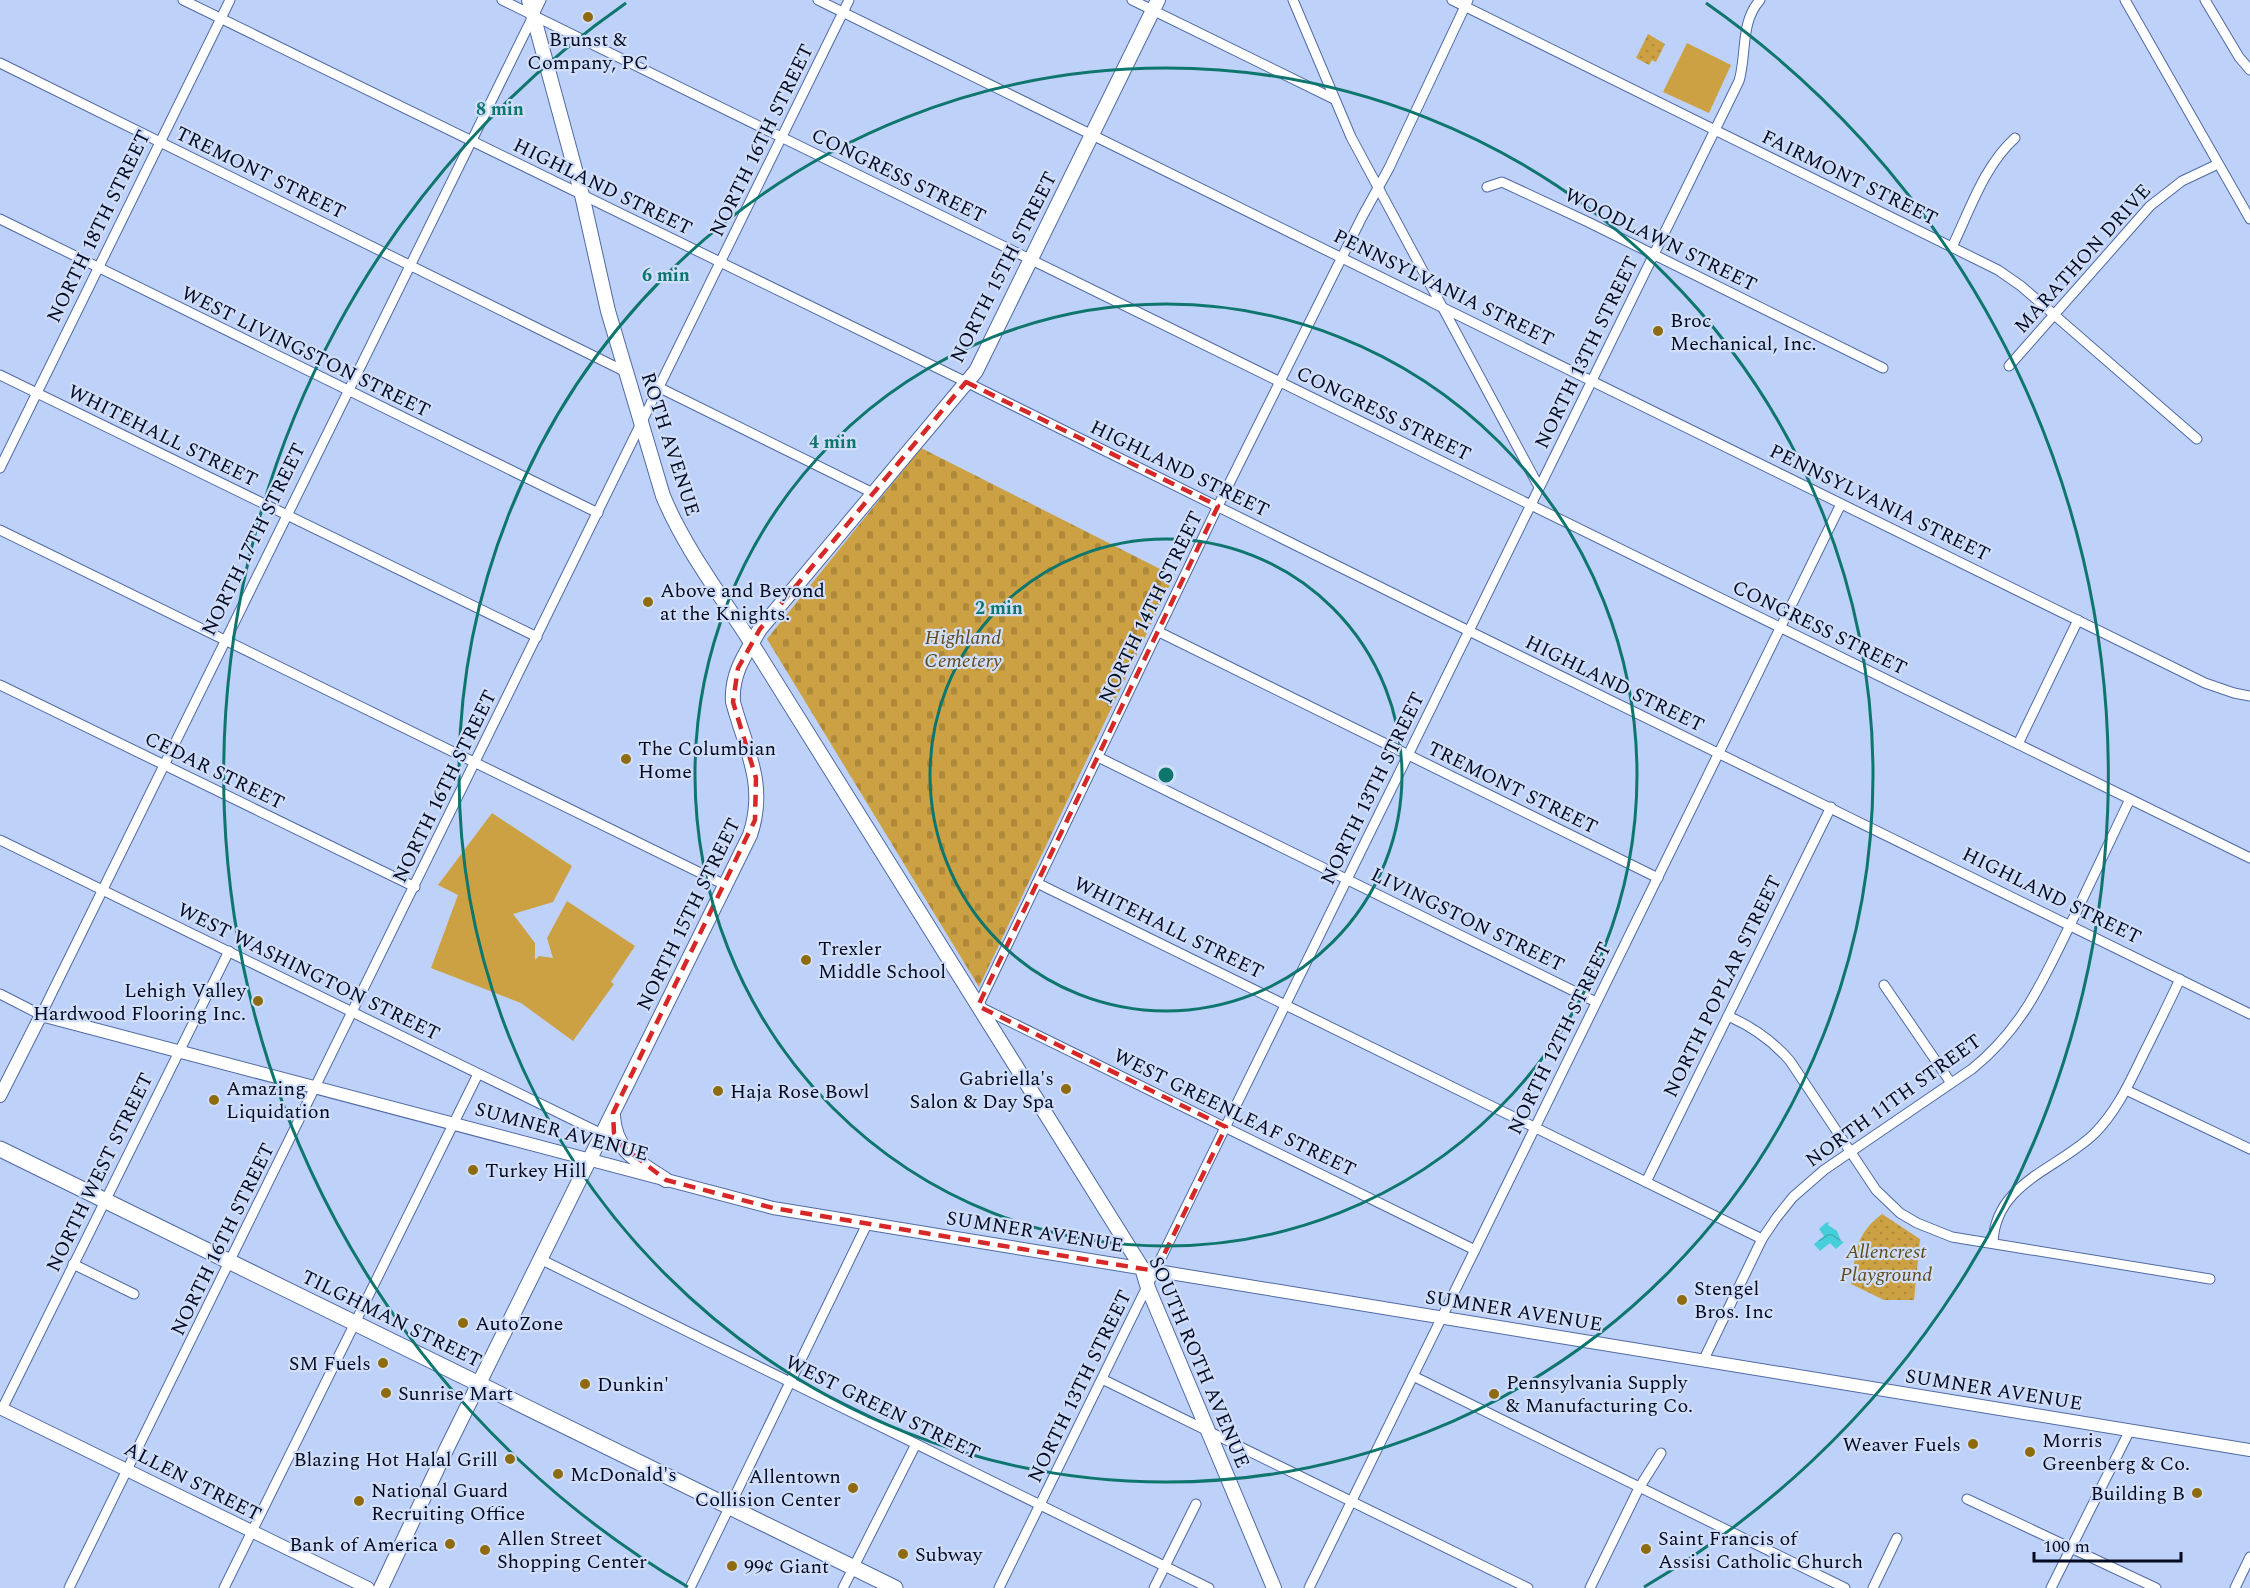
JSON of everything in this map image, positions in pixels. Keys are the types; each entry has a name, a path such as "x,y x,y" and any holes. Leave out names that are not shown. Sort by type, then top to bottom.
{"main road":[{"name":"ROTH AVENUE","path":"529,0 582,195 602,286 663,496 685,542 752,644 978,1006"},
{"name":"NORTH 15TH STREET","path":"381,1588 540,1259 750,835 757,807 756,778 733,702 732,689 738,668 760,629 976,371 1155,5"},
{"name":"SOUTH ROTH AVENUE","path":"978,1006 1149,1269 1148,1288 1274,1588"},
{"path":"613,1113 614,1133 621,1145 635,1159 666,1180"},
{"name":"TILGHMAN STREET","path":"0,1149 895,1588"}],"street":[{"name":"HIGHLAND STREET","path":"183,0 966,382 1469,632 1831,807 2250,1014"},
{"name":"NORTH 18TH STREET","path":"0,468 230,0"},
{"name":"CONGRESS STREET","path":"502,0 2250,858"},
{"name":"NORTH 17TH STREET","path":"0,1096 541,0"},
{"name":"PENNSYLVANIA STREET","path":"818,0 2205,683 2250,696"},
{"name":"NORTH 16TH STREET","path":"69,1588 849,0"},
{"path":"1132,0 1155,5 1334,99"},
{"path":"1293,0 1334,99 1377,188 1539,487"},
{"name":"FAIRMONT STREET","path":"1452,0 1467,3 1714,130 1998,270 2054,314 2197,440"},
{"name":"NORTH 13TH STREET","path":"1149,1269 1226,1127 1739,81 1747,27 1751,13 1760,0"},
{"path":"2125,0 2250,219"},
{"path":"2205,0 2239,57 2250,70"},
{"name":"NORTH 14TH STREET","path":"978,1006 1218,506 1389,168 1467,3"},
{"name":"TREMONT STREET","path":"0,63 626,372"},
{"path":"1952,247 1994,162 2015,138"},
{"name":"MARATHON DRIVE","path":"2008,366 2163,194 2189,177 2218,164"},
{"name":"WOODLAWN STREET","path":"1487,187 1502,182 1883,368"},
{"name":"WEST LIVINGSTON STREET","path":"0,219 598,513"},
{"name":"WHITEHALL STREET","path":"0,375 537,637"},
{"path":"658,387 873,493"},
{"name":"NORTH 12TH STREET","path":"1309,1588 1841,504"},
{"path":"0,530 725,885"},
{"path":"2018,744 2078,620"},
{"name":"TREMONT STREET","path":"1159,632 1658,878"},
{"name":"CEDAR STREET","path":"0,685 415,887"},
{"name":"LIVINGSTON STREET","path":"1098,756 1596,1002"},
{"name":"NORTH 11TH STREET","path":"1703,1361 1762,1239 1777,1217 1805,1185 1989,1056 2015,1027 2040,986 2130,799"},
{"name":"NORTH POPLAR STREET","path":"1646,1182 1831,807"},
{"name":"WEST WASHINGTON STREET","path":"0,840 602,1134"},
{"name":"WHITEHALL STREET","path":"1037,883 1762,1239"},
{"name":"NORTH WEST STREET","path":"1,1408 228,951"},
{"path":"1993,1244 1996,1219 2010,1196 2094,1134 2109,1117 2126,1090 2180,979"},
{"path":"1884,985 1951,1083"},
{"path":"0,994 41,1015"},
{"name":"WEST GREENLEAF STREET","path":"978,1006 1475,1250"},
{"name":"SUMNER AVENUE","path":"41,1015 454,1122 773,1208 2250,1450"},
{"path":"1728,1016 1764,1035 1784,1054 1876,1190 1900,1213 1934,1231 1952,1237 2210,1279"},
{"path":"224,1588 478,1074"},
{"path":"2126,1090 2250,1149"},
{"path":"690,1588 867,1224"},
{"name":"WEST GREEN STREET","path":"540,1259 1209,1588"},
{"path":"73,1264 134,1294"},
{"name":"NORTH 13TH STREET","path":"999,1588 1148,1288"},
{"path":"1413,1376 1845,1588"},
{"path":"1102,1379 1528,1588"},
{"name":"ALLEN STREET","path":"1,1408 368,1588"},
{"path":"2051,1588 2130,1430"},
{"path":"843,1588 916,1444"},
{"path":"1590,1588 1639,1488 1661,1453"},
{"path":"1967,1498 2072,1546 2156,1588"},
{"path":"1154,1588 1196,1504"},
{"path":"1873,1588 1897,1538"},
{"path":"2235,1588 2250,1557"}],"highlighted area":[{"path":"966,382 1218,506 978,1006 1226,1127 1156,1271 773,1208 666,1180 621,1145 614,1133 613,1113 755,820 756,778 733,702 738,668 760,629"}],"green space":[{"path":"1648,34 1665,44 1656,62 1652,60 1649,65 1636,58"},
{"path":"1687,43 1731,65 1709,113 1663,92"},
{"name":"Highland Cemetery","path":"921,448 1174,576 979,987 767,639"},
{"path":"492,813 572,866 553,902 513,914 535,943 535,960 539,956 553,958 547,938 567,901 635,946 611,982 614,984 573,1041 521,1003 431,968 458,895 438,885"},
{"name":"Allencrest Playground","path":"1882,1214 1920,1239 1914,1300 1884,1300 1851,1284 1858,1245 1866,1229"}],"water":[{"path":"1827,1222 1844,1242 1836,1249 1830,1243 1820,1251 1814,1244 1824,1236 1819,1229"}],"place":[{"name":"Brunst & Company, PC","path":"588,17"},
{"name":"Broc Mechanical, Inc.","path":"1658,331"},
{"name":"Above and Beyond at the Knights.","path":"648,602"},
{"name":"The Columbian Home","path":"626,759"},
{"name":"Trexler Middle School","path":"806,960"},
{"name":"Lehigh Valley Hardwood Flooring Inc.","path":"258,1001"},
{"name":"Gabriella's Salon & Day Spa","path":"1066,1089"},
{"name":"Haja Rose Bowl","path":"718,1091"},
{"name":"Amazing Liquidation","path":"214,1100"},
{"name":"Turkey Hill","path":"473,1170"},
{"name":"Stengel Bros. Inc","path":"1682,1300"},
{"name":"AutoZone","path":"463,1323"},
{"name":"SM Fuels","path":"383,1363"},
{"name":"Dunkin'","path":"585,1384"},
{"name":"Sunrise Mart","path":"386,1393"},
{"name":"Pennsylvania Supply & Manufacturing Co.","path":"1494,1394"},
{"name":"Weaver Fuels","path":"1973,1444"},
{"name":"Morris Greenberg & Co.","path":"2030,1452"},
{"name":"Blazing Hot Halal Grill","path":"510,1459"},
{"name":"McDonald's","path":"558,1474"},
{"name":"Allentown Collision Center","path":"853,1488"},
{"name":"Building B","path":"2197,1493"},
{"name":"National Guard Recruiting Office","path":"359,1501"},
{"name":"Bank of America","path":"450,1544"},
{"name":"Saint Francis of Assisi Catholic Church","path":"1646,1549"},
{"name":"Allen Street Shopping Center","path":"485,1550"},
{"name":"Subway","path":"903,1554"},
{"name":"99¢ Giant","path":"732,1566"}]}
